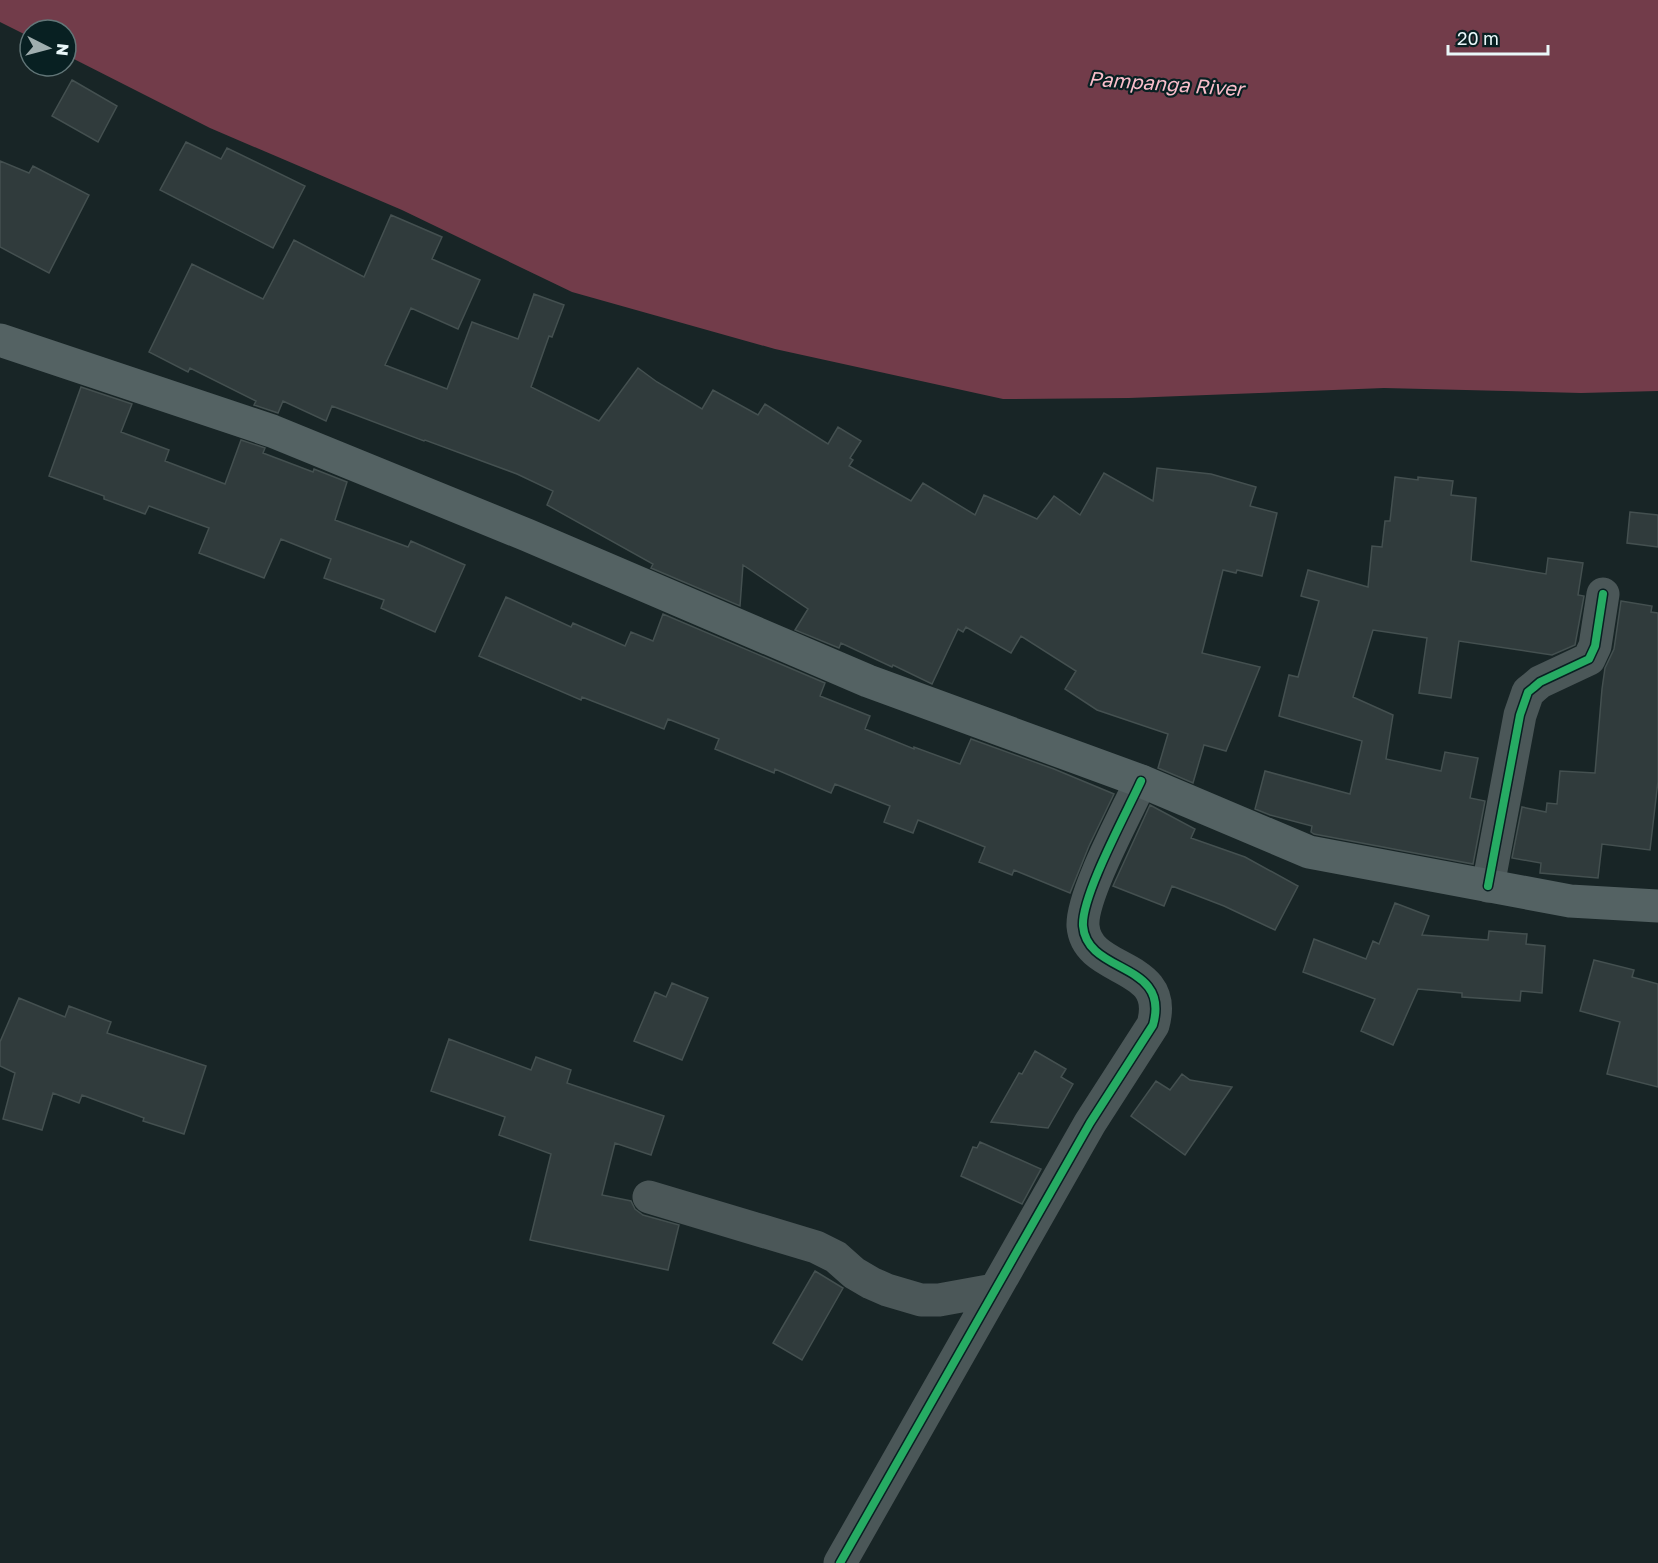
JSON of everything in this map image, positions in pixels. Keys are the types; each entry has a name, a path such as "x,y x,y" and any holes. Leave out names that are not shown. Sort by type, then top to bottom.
{"main road":[{"path":"0,340 272,431 527,535 868,681 1141,782 1309,852 1570,901 1658,906"}],"street":[{"path":"1488,886 1520,715 1528,692 1540,681 1588,659 1596,646 1603,594"},
{"path":"840,1563 1090,1123 1153,1025 1157,1012 1152,992 1138,976 1097,954 1089,945 1083,925 1083,916 1094,883 1141,782"},
{"path":"649,1197 816,1247 836,1257 854,1273 871,1283 921,1300 939,1300 994,1290"}],"water":[{"name":"Pampanga River","path":"0,0 1658,0 1658,391 1581,393 1384,388 1129,398 1003,399 775,349 572,292 402,210 210,128 78,61 78,18 18,18 18,31 0,22"}],"building":[{"path":"72,80 117,106 98,142 52,116"},
{"path":"186,142 221,159 227,148 305,186 273,248 160,190"},
{"path":"0,161 29,173 33,166 89,195 49,273 0,247"},
{"path":"391,215 442,237 432,259 480,280 458,329 411,308 385,365 447,389 472,322 518,339 534,294 564,305 552,337 549,336 531,387 599,421 638,368 702,409 713,390 758,415 765,404 828,444 838,427 861,441 850,458 853,460 849,466 911,501 923,483 975,515 984,495 1037,519 1054,496 1080,515 1104,473 1153,501 1157,468 1211,474 1256,487 1250,506 1277,513 1262,576 1237,570 1236,573 1223,570 1202,653 1260,667 1226,751 1204,745 1193,783 1158,768 1168,734 1097,710 1065,689 1076,671 1021,636 1011,653 966,627 963,632 958,629 932,684 841,643 839,648 795,630 808,609 743,565 740,606 651,568 653,564 547,505 553,491 517,474 332,406 326,421 283,401 278,413 254,405 256,401 190,368 188,372 149,352 192,264 263,299 294,240 364,277"},
{"path":"81,387 132,404 121,432 169,450 165,461 225,484 241,440 265,448 263,453 347,482 335,520 408,547 411,541 465,565 435,632 381,608 384,600 324,578 331,559 281,539 264,578 199,553 209,528 149,506 145,514 49,476"},
{"path":"1395,477 1453,481 1451,495 1476,498 1471,561 1546,574 1548,558 1583,563 1578,595 1584,596 1575,645 1552,655 1459,641 1451,698 1419,693 1427,638 1373,630 1353,697 1393,715 1386,759 1441,771 1445,752 1478,758 1470,798 1485,801 1473,864 1314,834 1311,832 1312,826 1255,809 1265,771 1350,794 1362,741 1279,716 1289,675 1298,677 1319,601 1301,596 1308,570 1368,587 1372,546 1382,547 1385,521 1390,521"},
{"path":"1630,512 1658,515 1658,547 1627,543"},
{"path":"506,597 571,627 573,623 625,646 631,632 653,641 663,614 825,683 820,696 870,716 865,729 914,749 914,747 960,764 971,739 1114,794 1070,893 1014,870 1012,875 979,862 985,847 918,820 913,833 884,822 890,806 835,784 831,793 775,769 774,773 715,749 719,739 668,719 664,729 582,697 581,700 479,656"},
{"path":"1621,601 1652,606 1651,612 1658,613 1658,781 1650,850 1602,844 1598,878 1540,873 1541,863 1512,858 1522,807 1546,812 1547,803 1557,804 1560,771 1595,773 1605,668 1614,649"},
{"path":"1150,805 1195,829 1191,838 1245,857 1298,886 1275,930 1224,906 1172,886 1164,906 1113,886"},
{"path":"1395,903 1429,916 1422,935 1488,940 1489,931 1527,934 1526,944 1545,946 1542,993 1521,991 1520,1001 1462,997 1462,993 1418,989 1393,1045 1361,1031 1375,999 1303,972 1314,939 1366,959 1373,941 1379,944"},
{"path":"1594,960 1634,970 1632,977 1658,984 1658,1087 1607,1074 1620,1022 1580,1011"},
{"path":"672,983 708,998 682,1060 634,1041 655,992 666,997"},
{"path":"19,998 65,1017 69,1006 111,1022 107,1033 206,1066 184,1134 143,1121 144,1118 82,1095 79,1103 53,1093 42,1130 3,1119 15,1073 0,1066 0,1042"},
{"path":"449,1039 531,1070 536,1057 571,1070 567,1083 664,1116 651,1155 615,1143 602,1195 631,1201 635,1209 643,1215 679,1225 668,1270 530,1240 551,1154 499,1135 505,1117 431,1091"},
{"path":"1035,1051 1066,1069 1061,1077 1073,1084 1048,1128 991,1122 1019,1073 1022,1074"},
{"path":"1182,1074 1190,1080 1232,1087 1185,1155 1131,1116 1156,1081 1170,1090"},
{"path":"980,1142 1041,1169 1022,1204 961,1176 973,1147 977,1148"},
{"path":"815,1271 843,1288 802,1360 773,1343"}],"cycle path":[{"path":"1488,886 1520,715 1528,692 1540,682 1589,659 1595,646 1603,594"},
{"path":"840,1563 1090,1123 1153,1025 1155,1004 1150,989 1140,978 1098,953 1088,942 1083,926 1089,895 1141,781"}]}
